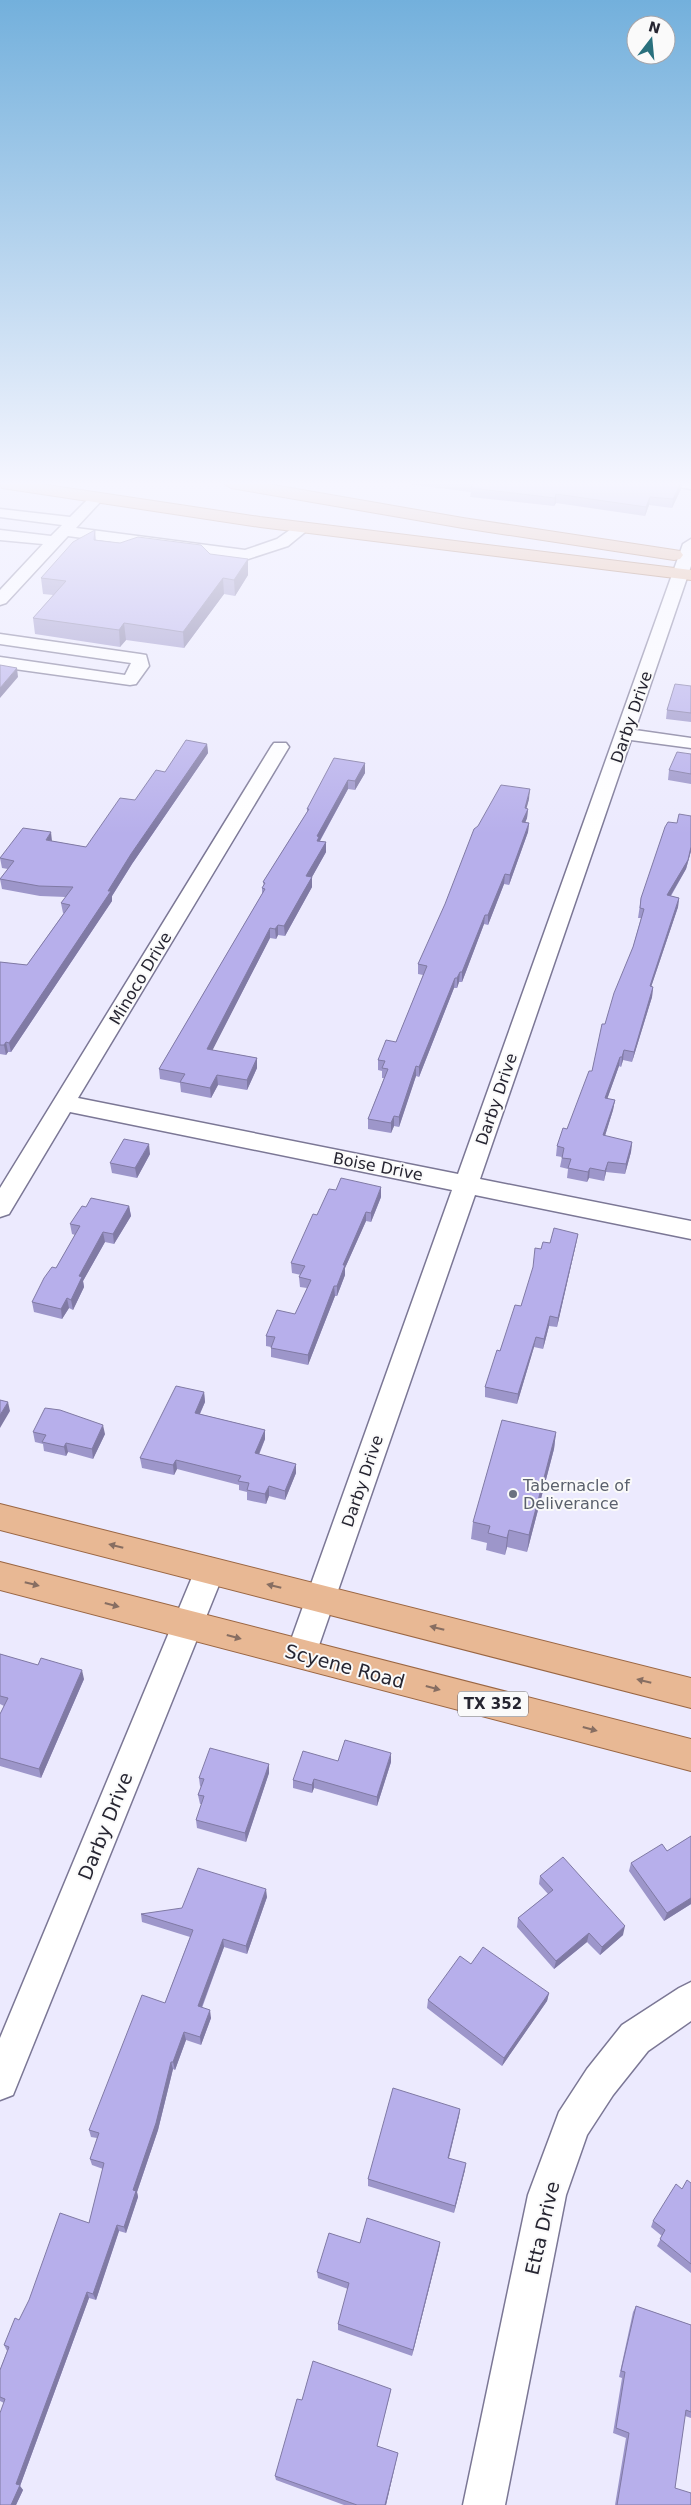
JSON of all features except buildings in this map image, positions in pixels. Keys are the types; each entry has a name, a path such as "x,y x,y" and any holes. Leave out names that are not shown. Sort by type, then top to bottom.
{"main road":[{"path":"0,1517 691,1693"},
{"name":"Scyene Road","path":"0,1576 691,1755"}],"street":[{"name":"Darby Drive","path":"301,1654 466,1183 674,600"},
{"path":"0,639 140,659 140,666 130,680 118,680 0,662"},
{"path":"625,734 691,743"},
{"name":"Minoco Drive","path":"0,1208 280,747"},
{"name":"Boise Drive","path":"64,1103 691,1230"},
{"name":"Darby Drive","path":"0,2082 210,1570"},
{"name":"Etta Drive","path":"484,2505 547,2195 572,2125 600,2082 635,2038 691,2000"}],"place":[{"name":"Tabernacle of Deliverance","path":"513,1494"}]}
